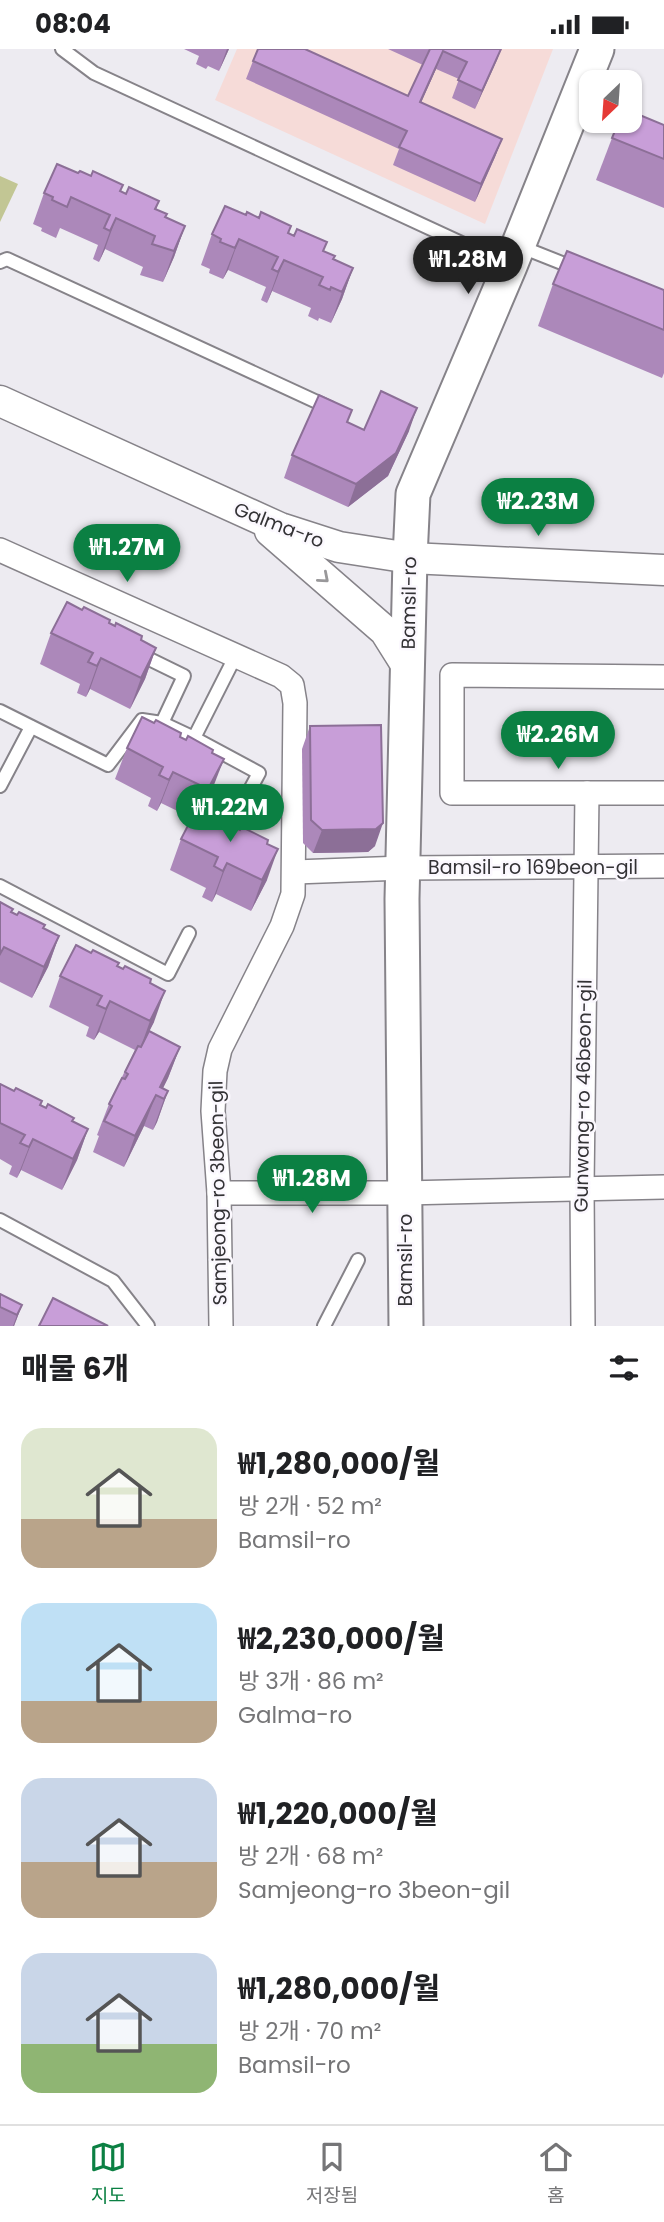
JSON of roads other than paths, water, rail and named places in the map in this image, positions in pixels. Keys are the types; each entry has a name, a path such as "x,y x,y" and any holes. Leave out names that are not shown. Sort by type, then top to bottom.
{"main road":[{"name":"Bamsil-ro","path":"406,1326 403,868 413,494 514,256 597,49"}],"street":[{"name":"Galma-ro","path":"0,401 254,517 329,544 410,558 664,570"},
{"path":"254,517 385,631 407,666"},
{"name":"Samjeong-ro 3beon-gil","path":"0,550 281,677 292,685 295,703 293,894 282,926 226,1036 217,1062 213,1087 219,1193 221,1326"},
{"path":"664,677 452,675 453,793 664,793"},
{"name":"Gunwang-ro 46beon-gil","path":"583,1326 587,793"},
{"name":"Bamsil-ro 169beon-gil","path":"295,872 403,868 664,866"},
{"path":"405,1193 664,1187"},
{"name":"Bamsil-ro","path":"219,1193 405,1193"}],"lane":[{"path":"62,49 94,73 514,256 591,275"},
{"path":"0,262 7,259 332,409"},
{"path":"127,647 184,676 162,723"},
{"path":"194,738 235,657"},
{"path":"0,711 108,765 142,720 162,723 259,773 223,840"},
{"path":"0,786 31,727"},
{"path":"0,886 168,974 189,933"},
{"path":"0,1220 113,1281 148,1326"},
{"path":"324,1326 358,1260"}]}
